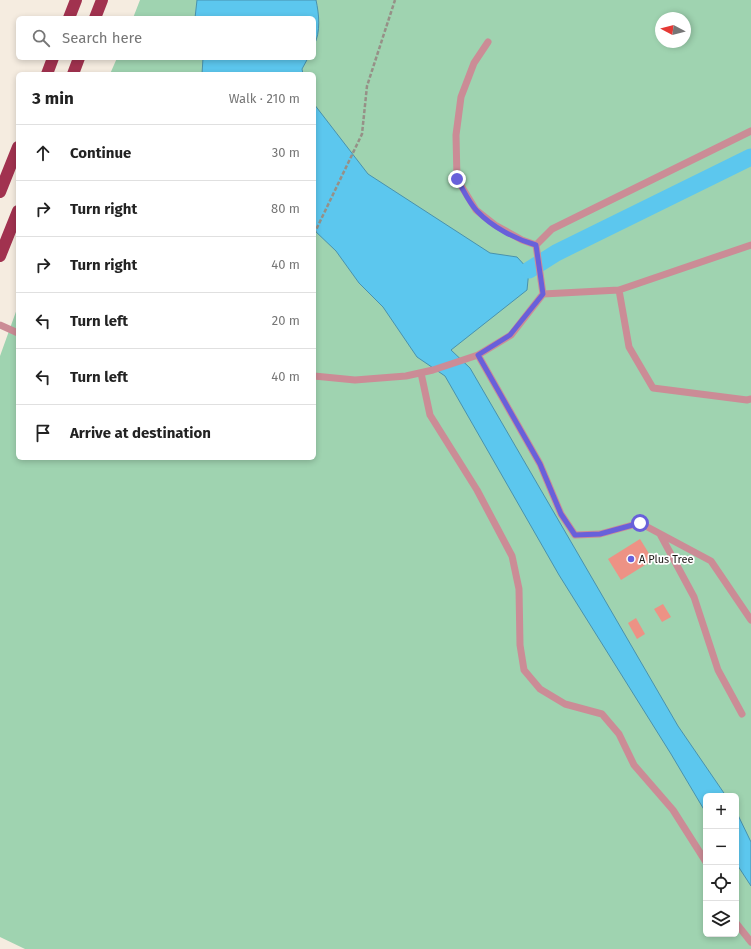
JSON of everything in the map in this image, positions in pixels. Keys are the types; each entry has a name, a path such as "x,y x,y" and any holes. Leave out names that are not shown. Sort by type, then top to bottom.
{"main road":[{"path":"70,16 76,0"},
{"path":"96,16 102,0"},
{"path":"48,72 52,60"},
{"path":"73,72 78,60"},
{"path":"0,192 16,152"},
{"path":"0,256 16,216"}],"lane":[{"path":"488,42 474,63 460,97 456,135 457,179 476,210 495,225 522,240 536,245"},
{"path":"536,245 552,229 751,131"},
{"path":"316,376 355,380 406,376 433,370 478,355 510,335 543,294 536,245"},
{"path":"543,294 619,290 751,245"},
{"path":"619,290 629,347 653,388 750,401"},
{"path":"0,325 16,332"},
{"path":"478,355 540,464 561,514 575,535 600,534 640,523 711,561 751,620"},
{"path":"421,373 430,415 477,490 512,556 519,589 520,645 524,670 540,689 565,704 602,714 619,734 634,765 673,810 703,857"},
{"path":"660,534 694,597 718,670 742,714"},
{"path":"739,927 751,942"}],"path":[{"path":"316,230 362,134 367,86 395,0"}],"green space":[{"path":"140,0 751,0 751,949 25,949 0,937 0,356 16,312 16,460 316,460 316,72 111,72 116,60 316,60 316,16 134,16"}],"water":[{"path":"197,0 316,0 319,23 318,34 316,40 316,16 195,16"},
{"path":"203,60 307,60 302,69 303,72 202,72"},
{"path":"316,107 368,174 490,253 517,257 529,270 527,290 451,350 470,368 678,726 724,793 703,793 703,808 559,575 445,376 417,357 383,307 359,283 336,251 316,232"},
{"path":"739,817 751,842 751,886 739,868"}],"building":[{"name":"A Plus Tree","path":"640,539 653,560 621,580 608,559"},
{"path":"663,604 671,617 662,622 654,609"},
{"path":"636,618 645,634 637,639 628,623"}],"waterway":[{"path":"529,270 556,253 751,157"}],"place":[{"name":"A Plus Tree","path":"631,559"}],"route":[{"path":"457,179 476,210 495,225 522,240 536,245 543,294 510,335 478,355 540,464 561,514 575,535 600,534 640,523"}]}
